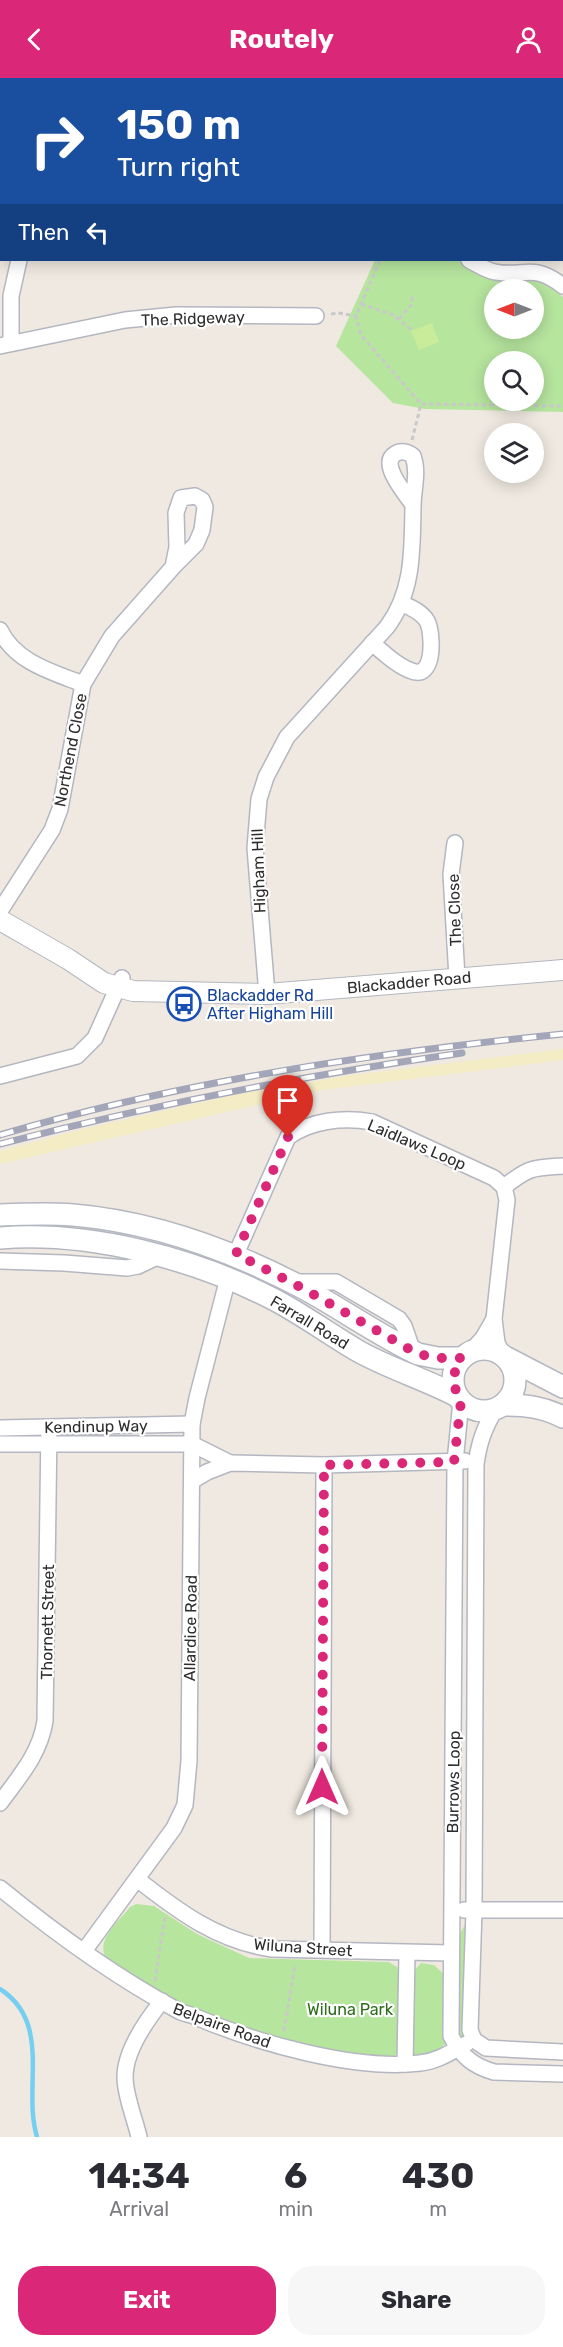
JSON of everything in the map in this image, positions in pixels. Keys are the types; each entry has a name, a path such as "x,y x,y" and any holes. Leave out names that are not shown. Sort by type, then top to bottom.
{"main road":[{"name":"Farrall Road","path":"0,1215 95,1217 144,1226 236,1254 291,1282 413,1352 438,1358 466,1355"},
{"name":"Farrall Road","path":"0,1238 66,1240 132,1249 228,1278 274,1299 360,1352 459,1398"},
{"path":"563,1387 490,1349 466,1355 453,1376 459,1398 474,1410 484,1412 499,1407 523,1405 545,1408 563,1417"},
{"path":"499,1407 511,1396 515,1387 516,1377 513,1367 505,1357"}],"street":[{"path":"6,345 11,296 20,261"},
{"path":"471,261 495,272 537,272 552,278 563,286"},
{"name":"The Ridgeway","path":"6,345 124,320 166,316 316,316"},
{"path":"409,453 397,453 392,456 389,463 395,478 413,505"},
{"name":"Higham Hill","path":"267,994 255,848 257,811 266,777 287,737 372,644 394,617 401,603 411,565 414,539 413,505 416,464 409,453"},
{"name":"Northend Close","path":"0,911 52,830 60,809 83,684 112,636 172,567"},
{"path":"372,644 401,666 417,672 423,671 429,664 431,643 429,624 424,616 401,603"},
{"path":"0,630 5,640 19,654 37,666 83,684"},
{"name":"The Close","path":"455,843 451,874 457,978"},
{"name":"Blackadder Road","path":"0,920 68,959 86,961 121,983 169,983 182,990 228,994 267,994 563,970"},
{"path":"0,1076 77,1056 95,1038 121,983"},
{"name":"Laidlaws Loop","path":"236,1254 288,1137 299,1129 314,1124 358,1119 372,1122 494,1178 504,1187"},
{"path":"505,1357 497,1343 494,1318 507,1200 504,1187 523,1172 533,1168 563,1166"},
{"path":"0,1261 127,1268 159,1256"},
{"name":"Allardice Road","path":"84,1951 182,1815 188,1789 192,1424 196,1398 228,1278"},
{"path":"466,1355 483,1338 494,1318"},
{"name":"Burrows Loop","path":"457,2049 451,2036 451,1953 454,1462 459,1398"},
{"name":"Burrows Loop","path":"474,2040 470,2030 474,1911 477,1460 479,1442 485,1426 499,1407"},
{"name":"Kendinup Way","path":"0,1428 192,1424"},
{"path":"120,1426 120,1443"},
{"name":"Thornett Street","path":"0,1803 30,1763 43,1737 46,1708 49,1427"},
{"name":"Kendinup Way","path":"0,1444 192,1444"},
{"path":"192,1444 230,1463"},
{"path":"192,1481 230,1463 324,1465 477,1460"},
{"path":"322,1949 324,1465"},
{"path":"454,1566 476,1565"},
{"path":"454,1642 476,1642"},
{"path":"454,1719 475,1718"},
{"path":"453,1795 474,1795"},
{"name":"Wiluna Street","path":"137,1879 180,1913 225,1936 253,1946 451,1953"},
{"name":"Belpaire Road","path":"3,1896 123,1979 180,2012 272,2044 350,2060 405,2064 439,2059 474,2040"},
{"path":"452,1910 563,1910"},
{"path":"405,2064 406,1953"},
{"path":"139,2137 125,2079 126,2068 131,2052 151,2015 162,2001"},
{"path":"474,2040 486,2048 563,2052"},
{"path":"457,2049 466,2059 485,2069 563,2074"},
{"path":"532,2052 532,2073"}],"path":[{"path":"380,261 356,316 361,335 420,404 563,406"},
{"path":"399,320 411,305 413,294"},
{"path":"361,304 386,312 412,330"},
{"path":"316,316 338,313 356,316"},
{"path":"409,453 420,404"},
{"path":"154,1986 165,1914"},
{"path":"291,2036 283,2034 295,1973 294,1949"}],"green space":[{"path":"375,261 460,261 479,274 526,279 484,279 484,339 544,339 544,284 563,297 563,412 517,411 544,411 544,351 484,351 484,410 425,409 393,403 336,346"},
{"path":"432,323 439,342 419,350 411,331"},
{"name":"Wiluna Park","path":"136,1904 154,1906 197,1934 249,1958 389,1962 397,1967 399,1973 399,2050 392,2060 291,2047 158,1995 106,1958 103,1951 110,1931 130,1907"},
{"path":"467,1921 465,2034 460,2040 457,2031 456,1941"},
{"name":"Wiluna Park","path":"421,1963 434,1965 448,1978 447,2042 435,2053 415,2057 412,2055 414,1971"}],"sand":[{"path":"563,1049 563,1060 323,1090 0,1164 0,1151 83,1129 229,1096 338,1077"}],"waterway":[{"path":"0,1989 16,2003 26,2020 31,2038 33,2118 37,2137"}],"railway":[{"path":"0,1135 138,1099 279,1071 421,1050 563,1034"},
{"path":"0,1144 114,1116 230,1092 462,1053"}],"place":[{"name":"Blackadder Rd After Higham Hill","path":"184,1004"}],"route":[{"path":"288,1137 236,1254 304,1289 418,1354 438,1358 462,1358 453,1376 454,1386 461,1401 454,1462 324,1465 322,1787"}]}
